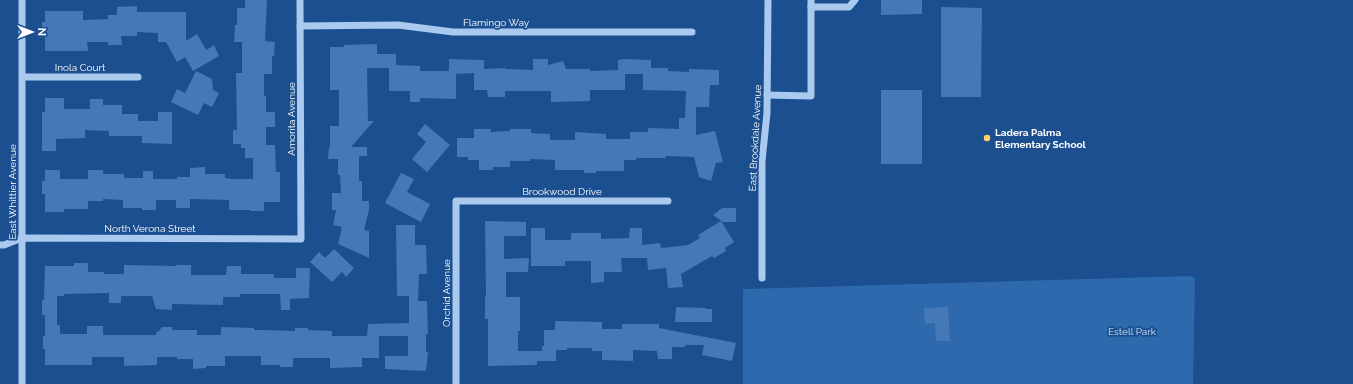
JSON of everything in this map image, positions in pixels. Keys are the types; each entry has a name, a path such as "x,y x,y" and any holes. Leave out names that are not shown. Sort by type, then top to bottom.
{"street":[{"name":"East Whittier Avenue","path":"22,0 22,384"},
{"name":"Amorita Avenue","path":"300,0 301,238"},
{"name":"East Brookdale Avenue","path":"762,278 762,160 767,113 768,0"},
{"path":"767,95 811,96 811,4 849,7 855,0"},
{"name":"Flamingo Way","path":"300,26 398,25 453,32 692,32"},
{"name":"Inola Court","path":"23,77 138,77"},
{"name":"Brookwood Drive","path":"456,201 668,201"},
{"name":"Orchid Avenue","path":"456,201 456,384"},
{"name":"North Verona Street","path":"0,245 22,238 301,238"}],"green space":[{"name":"Estell Park","path":"1189,276 1195,278 1193,384 743,384 743,289"}],"building":[{"path":"245,0 267,0 265,41 275,42 274,56 272,56 272,74 264,74 264,96 266,96 266,112 275,112 275,127 266,127 266,145 275,145 276,172 280,172 280,202 264,202 264,211 250,211 229,210 229,200 190,199 190,208 176,208 176,200 156,200 156,210 142,210 142,208 123,208 123,200 103,199 103,201 88,201 88,209 64,209 64,212 45,212 45,194 42,194 42,181 45,181 45,170 60,170 60,179 88,179 88,170 103,170 103,174 124,174 124,178 143,178 143,171 153,171 153,179 177,179 177,177 190,177 190,168 205,167 205,174 225,174 225,178 232,179 253,179 253,158 245,158 245,148 241,148 241,144 233,144 233,130 237,130 236,73 242,73 242,42 234,42 235,25 237,25 237,8 245,8"},
{"path":"881,0 922,0 922,14 881,15"},
{"path":"137,6 137,12 186,12 186,41 197,34 206,50 214,45 219,56 193,71 185,57 177,62 166,42 158,42 158,33 137,32 137,36 121,36 122,45 108,45 108,42 87,42 88,51 45,51 45,35 42,35 42,22 45,22 45,11 83,11 83,20 108,19 108,15 117,15 117,7"},
{"path":"941,7 982,8 981,97 941,97"},
{"path":"377,44 377,54 396,54 396,65 420,66 420,71 449,71 449,59 484,60 484,69 505,68 533,70 533,59 548,59 548,65 563,61 566,69 590,69 590,71 618,70 618,60 624,59 651,60 651,68 668,68 668,71 689,72 689,69 719,70 719,85 710,85 709,107 696,107 696,135 715,131 723,162 716,163 711,181 699,177 694,157 666,156 666,158 636,158 636,160 624,160 624,171 596,171 596,173 584,173 584,170 555,170 555,160 530,159 530,161 510,161 510,167 493,167 493,170 479,170 479,160 468,160 468,157 457,157 457,138 474,138 474,129 491,129 491,132 510,131 510,129 531,129 531,133 550,134 550,140 575,140 575,132 606,134 606,139 630,139 630,132 648,132 648,128 679,129 679,118 685,118 686,91 643,90 643,74 625,74 625,90 590,90 590,101 551,102 551,91 505,91 505,97 488,97 487,90 474,90 474,73 456,74 456,99 420,98 420,102 410,102 410,91 389,91 389,68 367,68 368,121 374,121 351,147 367,147 367,156 359,156 359,181 362,181 362,201 369,201 369,210 364,230 369,231 369,258 338,244 342,227 333,225 336,210 332,210 332,193 341,193 340,175 338,175 338,159 328,159 330,147 330,126 339,126 339,90 330,90 330,47"},
{"path":"196,71 212,79 213,90 219,93 212,107 204,103 198,115 171,102 177,89 185,93"},
{"path":"881,90 922,90 922,164 881,164"},
{"path":"45,98 64,98 64,109 90,109 90,99 103,99 103,105 122,105 122,114 138,114 138,121 158,121 158,112 172,112 172,144 142,143 142,136 109,136 109,131 85,130 85,138 56,139 56,151 42,151 42,112 45,112"},
{"path":"425,124 450,145 427,172 412,159 426,142 417,134"},
{"path":"401,173 414,179 407,192 430,204 421,222 385,203"},
{"path":"722,208 736,208 736,222 723,222 713,215"},
{"path":"485,221 526,222 526,236 504,236 504,259 529,258 528,272 506,272 506,297 520,297 520,331 518,331 518,351 542,351 542,346 544,346 544,330 555,330 555,321 602,322 602,329 622,329 622,324 659,324 659,328 736,343 732,361 702,355 704,345 685,345 685,347 672,347 672,359 658,359 657,351 633,350 633,361 602,360 602,351 592,351 592,348 567,348 567,350 556,350 556,361 537,361 537,365 488,366 488,319 485,319"},
{"path":"721,221 734,242 725,248 726,251 714,258 712,256 681,274 683,287 668,288 666,268 648,270 647,258 621,258 622,272 604,272 604,282 591,283 591,261 565,261 565,266 531,266 531,228 545,228 545,240 571,240 571,233 601,233 601,239 629,238 630,228 642,228 642,245 660,243 661,248 688,245 700,238 698,235"},
{"path":"396,225 415,225 415,245 426,245 427,274 419,274 418,301 427,301 428,334 426,334 426,352 428,352 426,371 385,369 385,356 408,356 408,336 379,336 379,358 362,358 362,367 330,368 330,358 293,358 293,367 261,365 261,356 225,356 225,366 206,366 206,368 193,369 193,359 177,359 177,357 157,357 157,365 124,366 124,357 92,357 92,365 45,365 43,336 45,336 45,315 42,315 42,300 44,300 45,266 74,266 74,263 88,263 88,272 124,274 124,265 191,265 191,275 226,275 227,266 241,266 241,274 274,274 274,278 296,278 296,268 310,268 309,298 290,299 290,310 281,310 280,294 240,294 240,297 223,297 223,305 172,304 172,310 156,309 152,296 121,296 121,303 109,303 109,293 64,294 64,296 57,296 57,325 60,325 60,334 87,334 87,326 103,326 103,335 156,335 156,332 162,327 172,327 172,330 197,330 197,335 221,335 221,327 254,328 254,330 295,331 295,328 308,328 308,330 332,331 332,336 367,336 368,324 409,323 409,296 397,296"},
{"path":"334,249 354,268 346,277 342,272 332,282 310,262 319,252 325,258"},
{"path":"676,307 712,309 712,322 675,322"},
{"path":"948,307 950,341 936,341 935,323 925,324 924,308"}],"place":[{"name":"Ladera Palma Elementary School","path":"987,138"}]}
